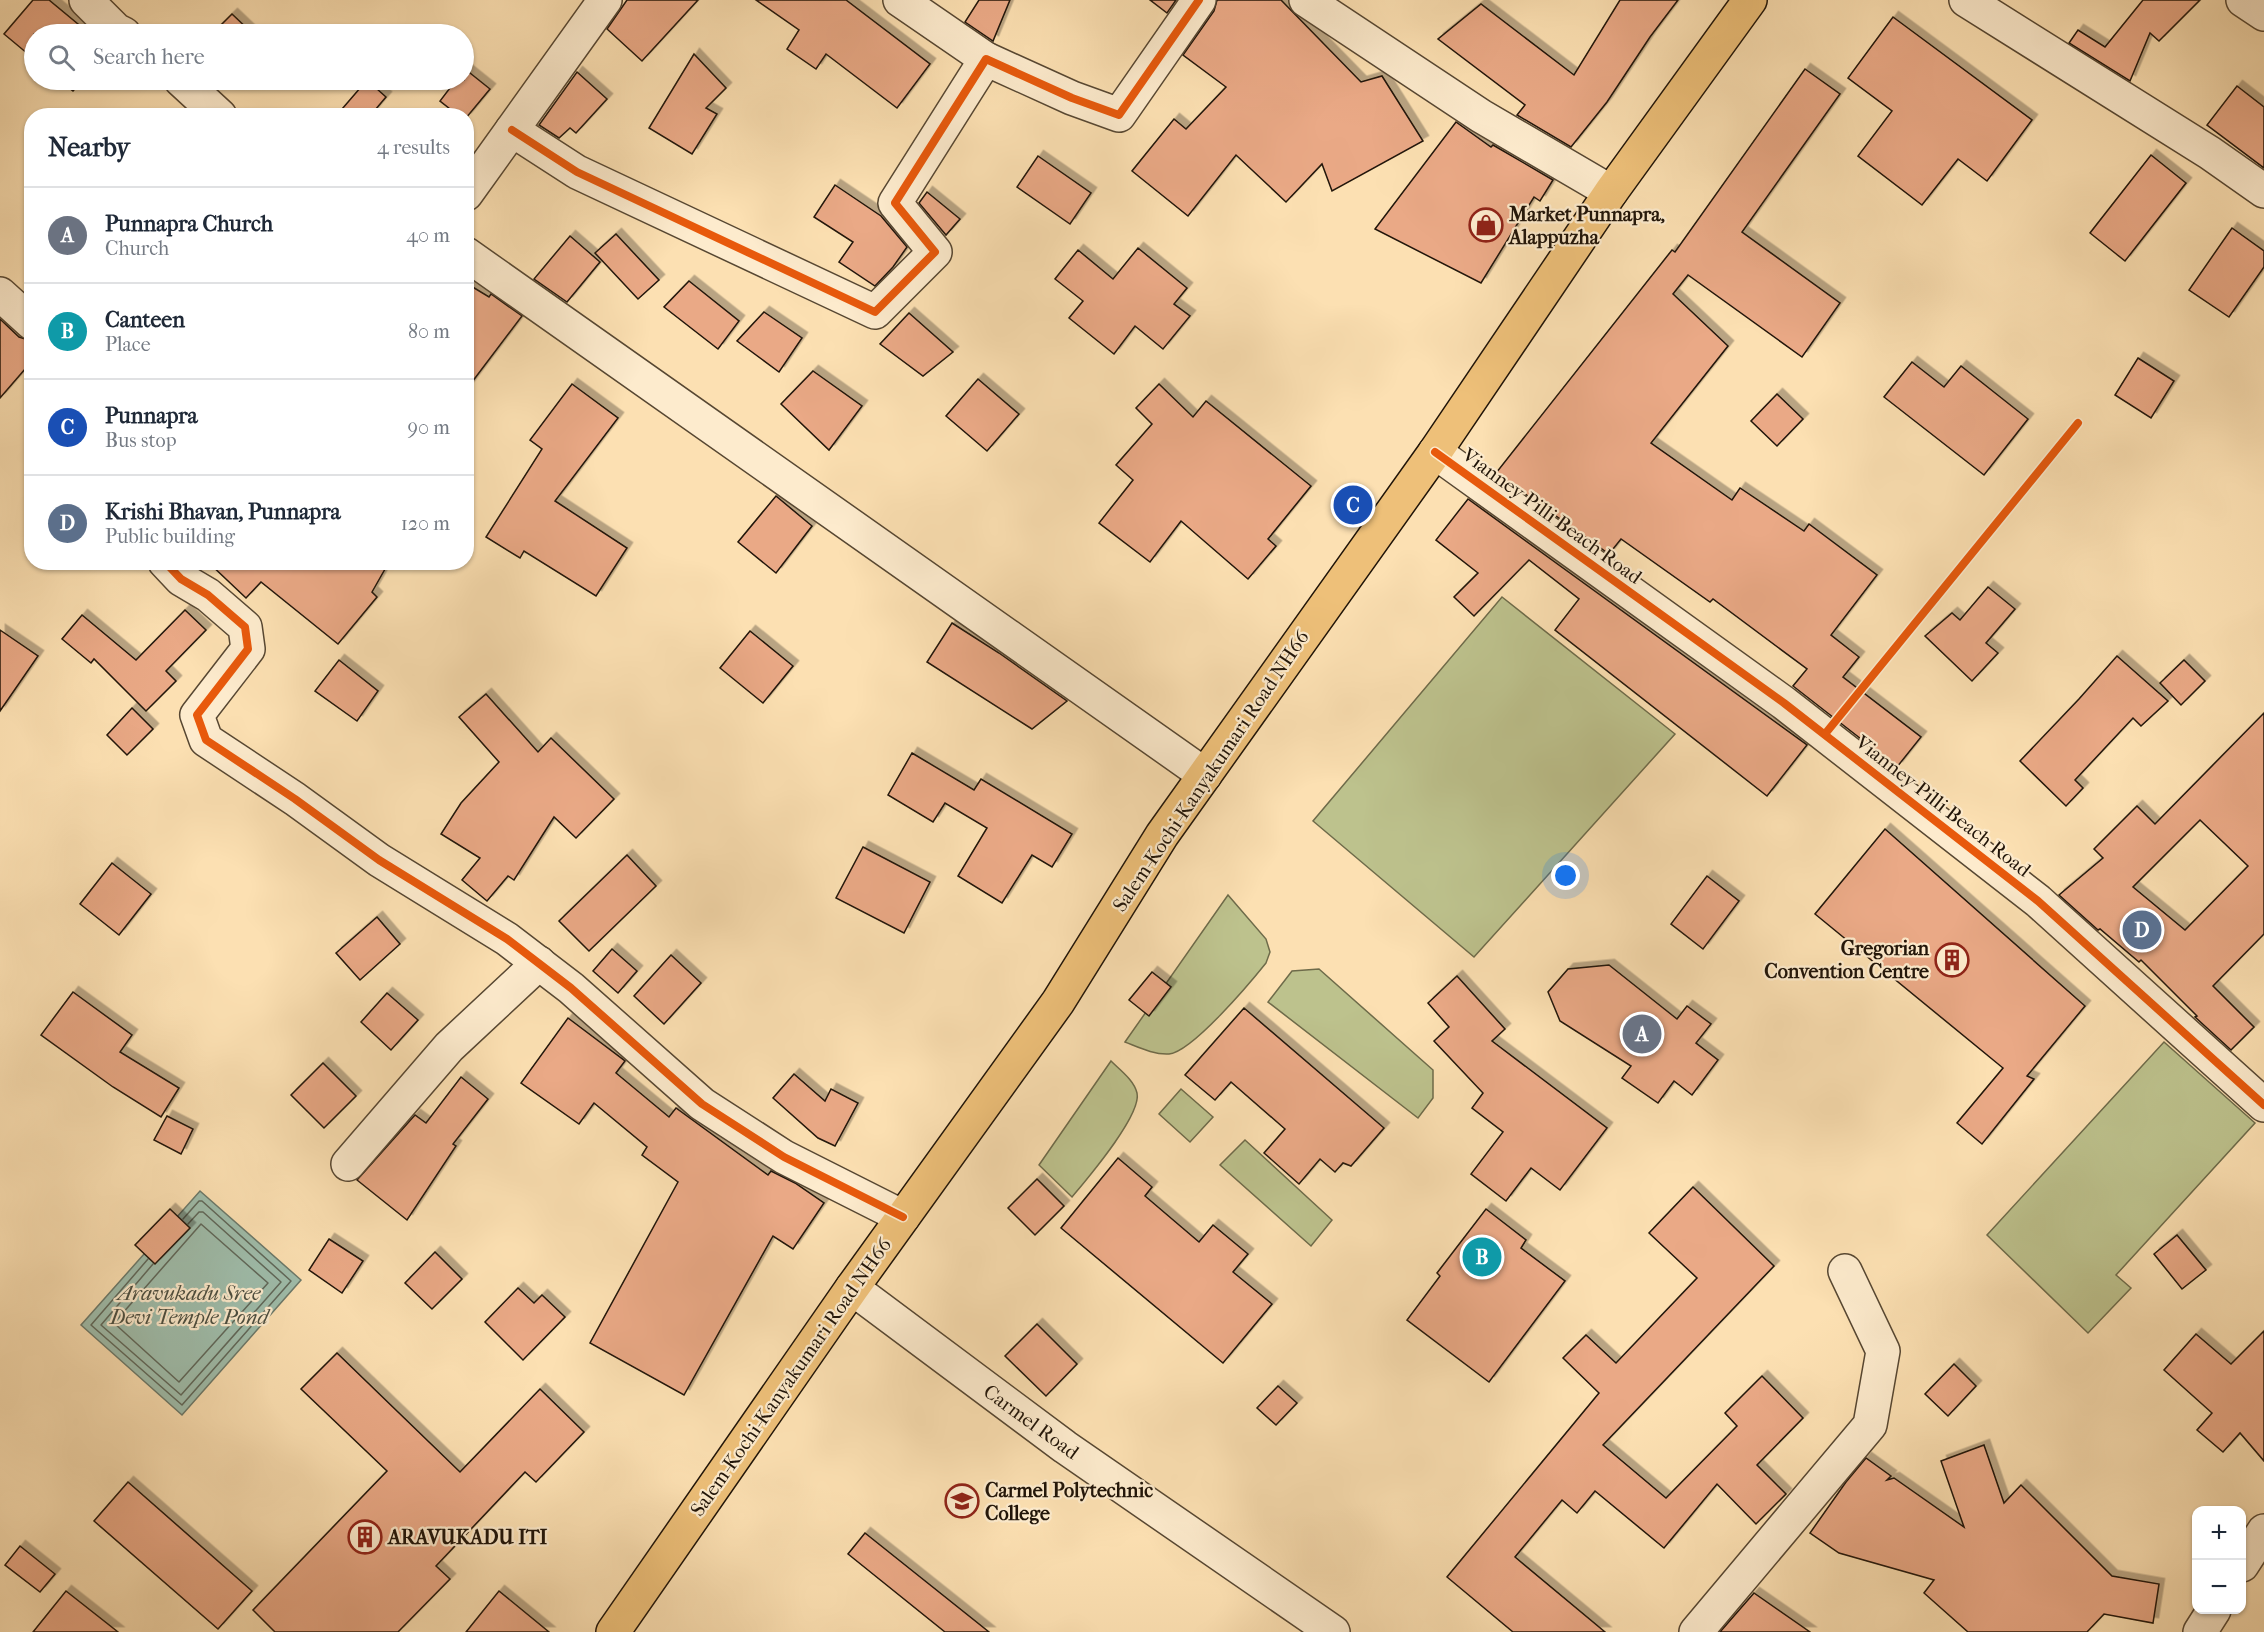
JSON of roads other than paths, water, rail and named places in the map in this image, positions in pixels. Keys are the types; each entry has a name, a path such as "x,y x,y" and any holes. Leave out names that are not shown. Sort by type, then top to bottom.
{"highway":[{"name":"Salem-Kochi-Kanyakumari Road NH66","path":"613,1632 852,1288 1058,1002 1162,835 1435,452 1611,192 1749,0"}],"street":[{"path":"86,0 110,24"},
{"path":"474,183 605,0"},
{"path":"900,0 986,59 1072,98 1119,115 1198,0"},
{"path":"1306,0 1481,116 1611,192"},
{"path":"1966,0 2138,107 2264,191"},
{"path":"2243,0 2264,14"},
{"path":"512,130 577,172 875,312 935,252 895,202 986,59"},
{"path":"192,90 211,108"},
{"path":"474,260 1205,775"},
{"path":"0,294 24,315"},
{"name":"Vianney Pilli Beach Road","path":"1435,452 1784,703 2038,901 2264,1105"},
{"path":"173,570 181,579 208,595 245,627 248,649 197,715 206,740 295,799 379,860 507,939 571,988 702,1104 784,1157 903,1217"},
{"path":"348,1164 449,1047 538,963"},
{"path":"1696,1632 1870,1425 1883,1351 1845,1271"},
{"name":"Carmel Road","path":"852,1288 1065,1447 1333,1632"},
{"path":"2244,1560 2264,1531"},
{"path":"2200,1632 2211,1614"}],"water":[{"name":"Aravukadu Sree Devi Temple Pond","path":"200,1191 301,1280 182,1415 81,1325"}],"place":[{"name":"Market Punnapra, Alappuzha","path":"1486,225"},
{"name":"Punnapra","path":"1353,505"},
{"name":"Krishi Bhavan, Punnapra","path":"2142,930"},
{"name":"Gregorian Convention Centre","path":"1952,960"},
{"name":"Punnapra Church","path":"1642,1034"},
{"name":"Canteen","path":"1482,1257"},
{"name":"Carmel Polytechnic College","path":"962,1501"},
{"name":"ARAVUKADU ITI","path":"365,1537"}]}
